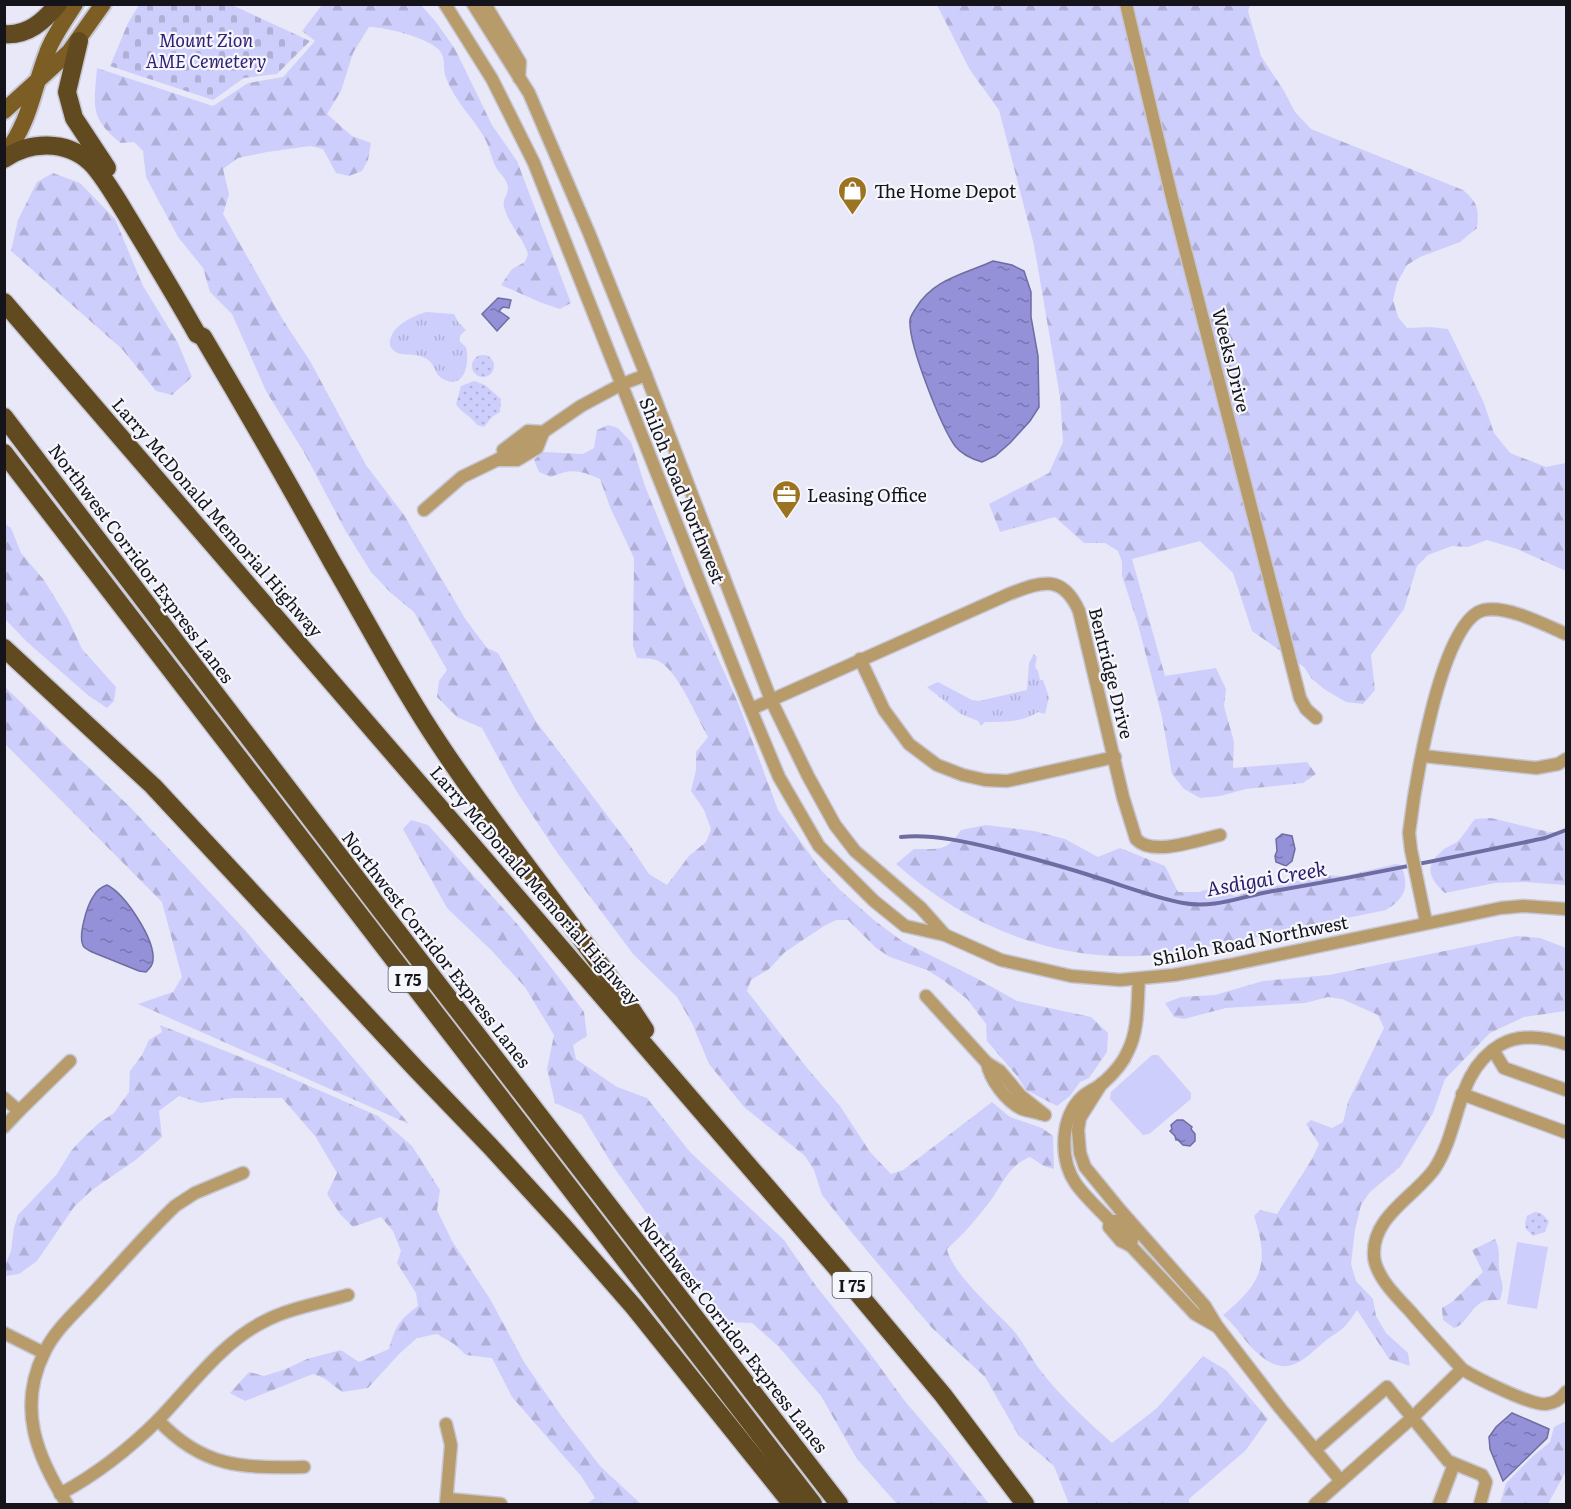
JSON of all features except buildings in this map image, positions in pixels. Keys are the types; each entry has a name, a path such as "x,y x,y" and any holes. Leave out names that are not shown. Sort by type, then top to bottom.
{"highway":[{"path":"4,34 14,34 34,28 58,4"},
{"path":"79,40 67,92 74,117 151,235 205,327 203,337"},
{"path":"4,157 31,146 48,144 68,149 90,161 119,202 197,334 203,337 419,713 489,815 615,983 670,1073"},
{"name":"Larry McDonald Memorial Highway","path":"4,302 670,1073 943,1395 1025,1504"},
{"name":"Northwest Corridor Express Lanes","path":"4,417 450,1001 839,1504"},
{"name":"I 75","path":"4,453 813,1504"},
{"path":"4,648 153,786 564,1227 634,1307 792,1504"}],"main road":[{"path":"4,157 26,120 47,51 75,4"},
{"path":"4,111 69,52 102,4"}],"street":[{"name":"Shiloh Road Northwest","path":"445,4 492,79 534,163 779,777 819,846 874,901 905,926 945,935 992,956 1027,968 1090,979 1139,979 1174,975 1501,908 1523,906 1566,909"},
{"name":"Shiloh Road Northwest","path":"473,4 529,93 646,375 771,700 808,776 834,825 855,851 921,908 945,935"},
{"path":"485,4 520,62 519,78"},
{"name":"Weeks Drive","path":"1126,4 1172,198 1277,614 1300,698 1306,709 1316,718"},
{"path":"424,510 462,477 497,460 517,460 537,448 543,432 581,406 622,384 646,375"},
{"path":"497,460 504,448 528,431 543,432"},
{"name":"Bentridge Drive","path":"751,709 1032,585 1047,583 1060,586 1072,596 1078,610 1133,833 1141,844 1157,848 1220,836"},
{"path":"1426,922 1410,850 1409,833 1438,684 1466,621 1473,614 1482,610 1504,610 1566,634"},
{"path":"860,659 884,710 909,744 937,765 963,775 985,780 1006,781 1114,757"},
{"path":"1423,756 1536,768 1558,764 1566,759"},
{"path":"1139,979 1136,1027 1132,1040 1122,1061 1102,1083 1080,1118 1078,1130 1080,1153 1085,1167 1126,1218 1205,1306 1217,1326 1341,1481"},
{"path":"926,996 987,1063 1000,1071 1022,1096 1045,1115 1023,1109 1008,1100 988,1071 987,1063"},
{"path":"1566,1044 1552,1039 1529,1038 1507,1041 1492,1050 1478,1063 1462,1094 1442,1155 1418,1190 1385,1220 1378,1231 1374,1253 1375,1264 1385,1283 1462,1369 1475,1378 1539,1404 1556,1402 1566,1392"},
{"path":"1492,1050 1504,1068 1566,1090"},
{"path":"4,1127 70,1061"},
{"path":"1102,1083 1084,1095 1072,1108 1066,1124 1065,1154 1068,1170 1077,1185 1110,1221 1117,1221 1132,1239 1131,1246 1162,1281 1196,1314 1217,1326"},
{"path":"1462,1094 1566,1131"},
{"path":"4,1098 19,1111"},
{"path":"243,1173 195,1193 175,1206 62,1327 44,1353 32,1392 31,1425 41,1458 63,1499 121,1455 217,1358 244,1334 279,1315 348,1295"},
{"path":"4,1333 44,1353"},
{"path":"1315,1504 1413,1417 1462,1369"},
{"path":"1315,1450 1387,1387 1448,1461 1482,1475 1486,1482 1480,1504"},
{"path":"158,1420 185,1445 225,1463 262,1467 304,1467"},
{"path":"446,1424 452,1446 447,1502 501,1504"},
{"path":"1439,1504 1454,1464"}],"green space":[{"name":"Mount Zion AME Cemetery","path":"139,5 232,5 310,41 277,74 244,78 213,100 110,66 128,23"},
{"path":"322,5 421,5 436,22 455,49 492,125 517,161 571,303 560,309 501,285 512,269 525,262 528,254 505,210 507,183 495,166 481,131 450,87 441,52 415,37 369,27 353,53 341,91 327,114 352,136 371,143 368,160 362,171 349,176 336,173 323,149 310,146 238,158 223,169 229,194 223,214 283,320 310,361 366,465 404,515 466,620 487,648 498,653 535,720 649,874 667,885 689,856 706,842 711,829 704,810 691,791 696,770 696,752 708,737 678,682 664,664 656,660 637,658 633,646 634,558 610,507 600,479 576,471 564,472 551,477 539,472 534,460 543,452 583,454 594,448 597,430 608,425 618,428 631,442 645,486 688,592 739,705 778,810 821,870 874,920 902,941 1017,1001 1091,1017 1108,1033 1107,1052 1089,1078 1080,1082 1070,1096 1057,1106 1026,1090 987,1041 986,1024 967,999 927,970 890,957 876,948 848,920 836,920 824,926 785,952 769,969 751,980 747,991 840,1106 870,1152 891,1174 903,1170 992,1102 1010,1117 1042,1128 1053,1136 1054,1169 1030,1157 1023,1160 1007,1175 991,1200 947,1249 957,1270 1014,1331 1048,1380 1112,1443 1157,1408 1203,1356 1226,1370 1268,1419 1246,1450 1189,1499 1189,1504 1069,1504 1054,1466 1019,1436 985,1377 932,1328 853,1234 822,1195 814,1170 805,1156 744,1107 709,1064 692,1023 677,997 633,954 556,851 517,792 482,728 457,717 437,697 439,681 447,670 414,612 371,572 345,530 305,454 266,391 232,314 210,292 203,268 178,237 146,177 143,151 134,142 121,143 103,126 95,102 97,68 213,106 248,83 283,77 315,41 302,31"},
{"path":"937,5 1250,5 1248,11 1261,56 1295,112 1311,129 1463,190 1475,202 1478,215 1477,228 1460,242 1420,257 1407,265 1397,283 1393,300 1398,317 1407,328 1448,329 1484,403 1494,433 1510,453 1546,467 1566,463 1566,571 1517,549 1487,540 1468,547 1452,546 1428,555 1417,566 1404,609 1371,655 1375,690 1363,704 1346,702 1324,689 1311,678 1304,667 1252,631 1233,573 1200,541 1132,559 1165,676 1216,668 1226,689 1224,706 1234,742 1233,768 1307,762 1316,774 1303,783 1246,789 1220,796 1200,798 1184,789 1172,774 1162,717 1137,621 1122,576 1122,562 1118,551 1105,543 1084,543 1055,517 1000,532 989,504 1049,473 1063,442 1060,397 1034,245 999,110 970,70"},
{"path":"53,173 80,183 115,219 143,286 178,343 192,377 172,395 156,391 122,349 11,251 18,220 37,182"},
{"path":"426,312 454,314 466,330 461,335 460,342 466,347 466,367 461,378 456,381 450,382 440,377 426,358 399,354 390,346 390,339 397,328 407,320"},
{"path":"483,355 491,358 494,366 491,374 483,377 475,374 472,366 475,358"},
{"path":"474,381 485,385 501,399 500,412 492,417 484,427 477,425 456,404 461,386"},
{"path":"5,524 11,528 21,553 44,580 68,619 82,649 116,687 114,701 107,708 89,696 27,642 5,619"},
{"path":"1034,654 1037,657 1035,667 1049,697 1045,714 1038,712 1020,720 985,722 981,726 978,721 961,714 927,687 938,682 972,700 979,701 1027,690 1029,663"},
{"path":"4,686 131,808 245,930 409,1124 138,1004 173,992 182,977 162,902 5,744"},
{"path":"1491,818 1549,832 1566,832 1566,885 1524,882 1495,883 1445,893 1432,878 1432,862 1458,841 1475,819"},
{"path":"411,820 428,825 519,926 584,1012 587,1036 573,1045 576,1059 617,1087 647,1098 690,1152 784,1240 816,1286 904,1400 989,1504 897,1504 857,1459 821,1396 778,1346 752,1323 727,1322 707,1298 615,1169 582,1115 555,1103 547,1069 554,1035 525,987 492,951 447,908 403,829"},
{"path":"986,825 1034,831 1065,839 1098,857 1120,848 1165,866 1178,892 1198,892 1213,888 1235,896 1322,875 1344,876 1396,864 1401,865 1405,886 1398,901 1386,910 1253,938 1155,955 1107,956 1073,952 1009,934 979,921 922,885 896,864 914,849 941,848 951,842 961,830"},
{"path":"1517,936 1540,938 1566,948 1566,1011 1524,1017 1490,1033 1445,1079 1433,1113 1400,1167 1370,1192 1361,1205 1351,1264 1356,1281 1373,1299 1376,1316 1386,1333 1408,1353 1410,1366 1389,1359 1357,1310 1344,1327 1302,1360 1287,1366 1279,1366 1271,1362 1256,1352 1223,1315 1247,1293 1259,1272 1262,1260 1261,1247 1254,1216 1260,1210 1277,1214 1312,1159 1319,1144 1306,1124 1311,1120 1332,1128 1343,1122 1348,1102 1384,1028 1378,1015 1342,999 1328,997 1305,1003 1226,1008 1184,1019 1174,1017 1165,1003 1181,997 1215,995 1263,981 1329,975"},
{"path":"160,1025 268,1068 378,1116 412,1146 440,1190 437,1210 452,1241 490,1299 524,1362 562,1417 601,1467 641,1504 586,1504 595,1498 581,1476 512,1397 492,1358 466,1355 454,1344 437,1334 417,1338 368,1388 342,1392 324,1378 313,1374 245,1401 230,1393 249,1372 264,1376 307,1359 341,1350 359,1362 389,1349 399,1325 418,1306 416,1293 397,1263 401,1251 393,1231 381,1217 353,1227 340,1214 327,1194 337,1173 315,1136 282,1098 234,1098 201,1103 179,1096 159,1111 162,1137 137,1159 92,1190 74,1207 37,1261 19,1274 5,1276 5,1265 11,1251 18,1215 57,1174 71,1151 83,1138 114,1113 129,1092 130,1071 142,1055 149,1040 162,1032"},
{"path":"1152,1055 1158,1055 1191,1093 1191,1099 1149,1134 1143,1135 1110,1099 1111,1092"},
{"path":"1535,1212 1541,1213 1549,1221 1545,1232 1533,1236 1526,1229 1525,1223 1527,1216"},
{"path":"1495,1239 1499,1250 1503,1285 1500,1300 1479,1304 1462,1323 1454,1328 1443,1320 1442,1308 1452,1302 1483,1272 1472,1250"},
{"path":"1517,1242 1548,1247 1537,1309 1507,1304"},
{"path":"1566,1421 1566,1471 1548,1504 1500,1504 1506,1483 1550,1442 1554,1427"}],"water":[{"path":"993,261 1012,265 1024,271 1031,292 1031,317 1038,356 1039,407 1010,443 995,456 982,462 961,452 949,436 920,365 914,347 910,320 923,298 931,290 950,278"},
{"path":"498,298 511,300 509,308 503,307 499,311 509,318 497,331 482,314"},
{"path":"1282,834 1292,836 1295,849 1292,861 1286,866 1276,862 1275,856 1276,839"},
{"path":"107,885 130,907 144,929 152,951 153,962 146,972 92,952 82,943 82,930 88,907 96,893"},
{"path":"1177,1120 1183,1120 1192,1127 1195,1141 1190,1146 1183,1145 1176,1140 1170,1131 1171,1125"},
{"path":"1512,1413 1549,1429 1547,1438 1503,1481 1490,1449 1489,1437 1496,1427"}],"waterway":[{"name":"Asdigai Creek","path":"901,837 951,839 976,844 1057,865 1160,898 1183,903 1206,904 1375,873 1545,838 1566,830"}],"place":[{"name":"The Home Depot","path":"853,216"},
{"name":"Leasing Office","path":"786,520"}]}
